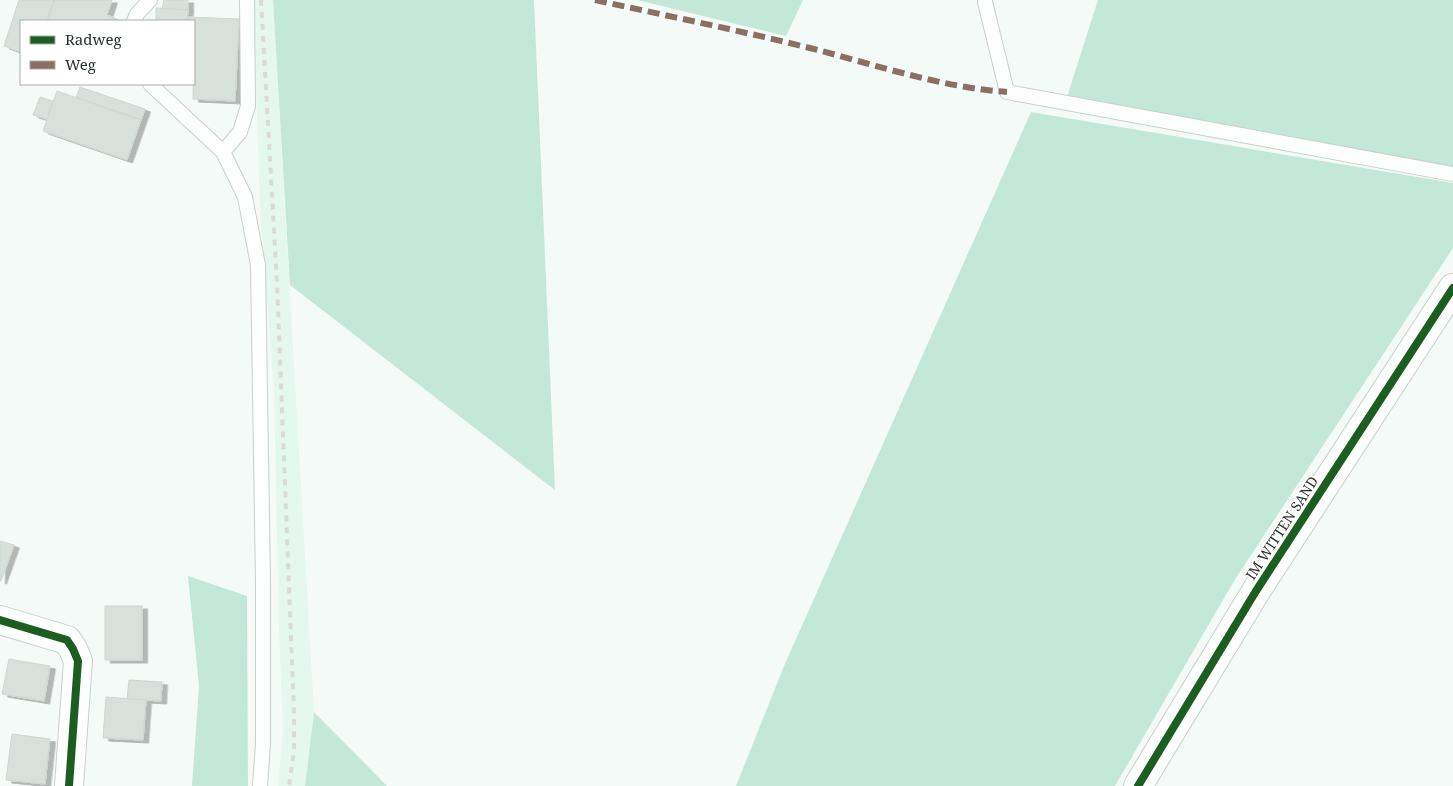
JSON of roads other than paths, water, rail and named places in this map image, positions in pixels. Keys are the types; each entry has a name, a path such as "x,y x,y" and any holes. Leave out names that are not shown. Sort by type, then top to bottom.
{"street":[{"name":"IM WITTEN SAND","path":"1138,786 1256,591 1453,288"},
{"path":"0,620 67,640 78,661 69,786"}],"lane":[{"path":"134,20 137,14 150,0"},
{"path":"223,152 240,132 248,106 247,0"},
{"path":"985,2 1007,92 1453,174"},
{"path":"151,85 223,152 245,197 258,265 263,583 263,743 260,786"}],"railway":[{"path":"261,0 277,283 294,713 294,751 289,786"}]}
